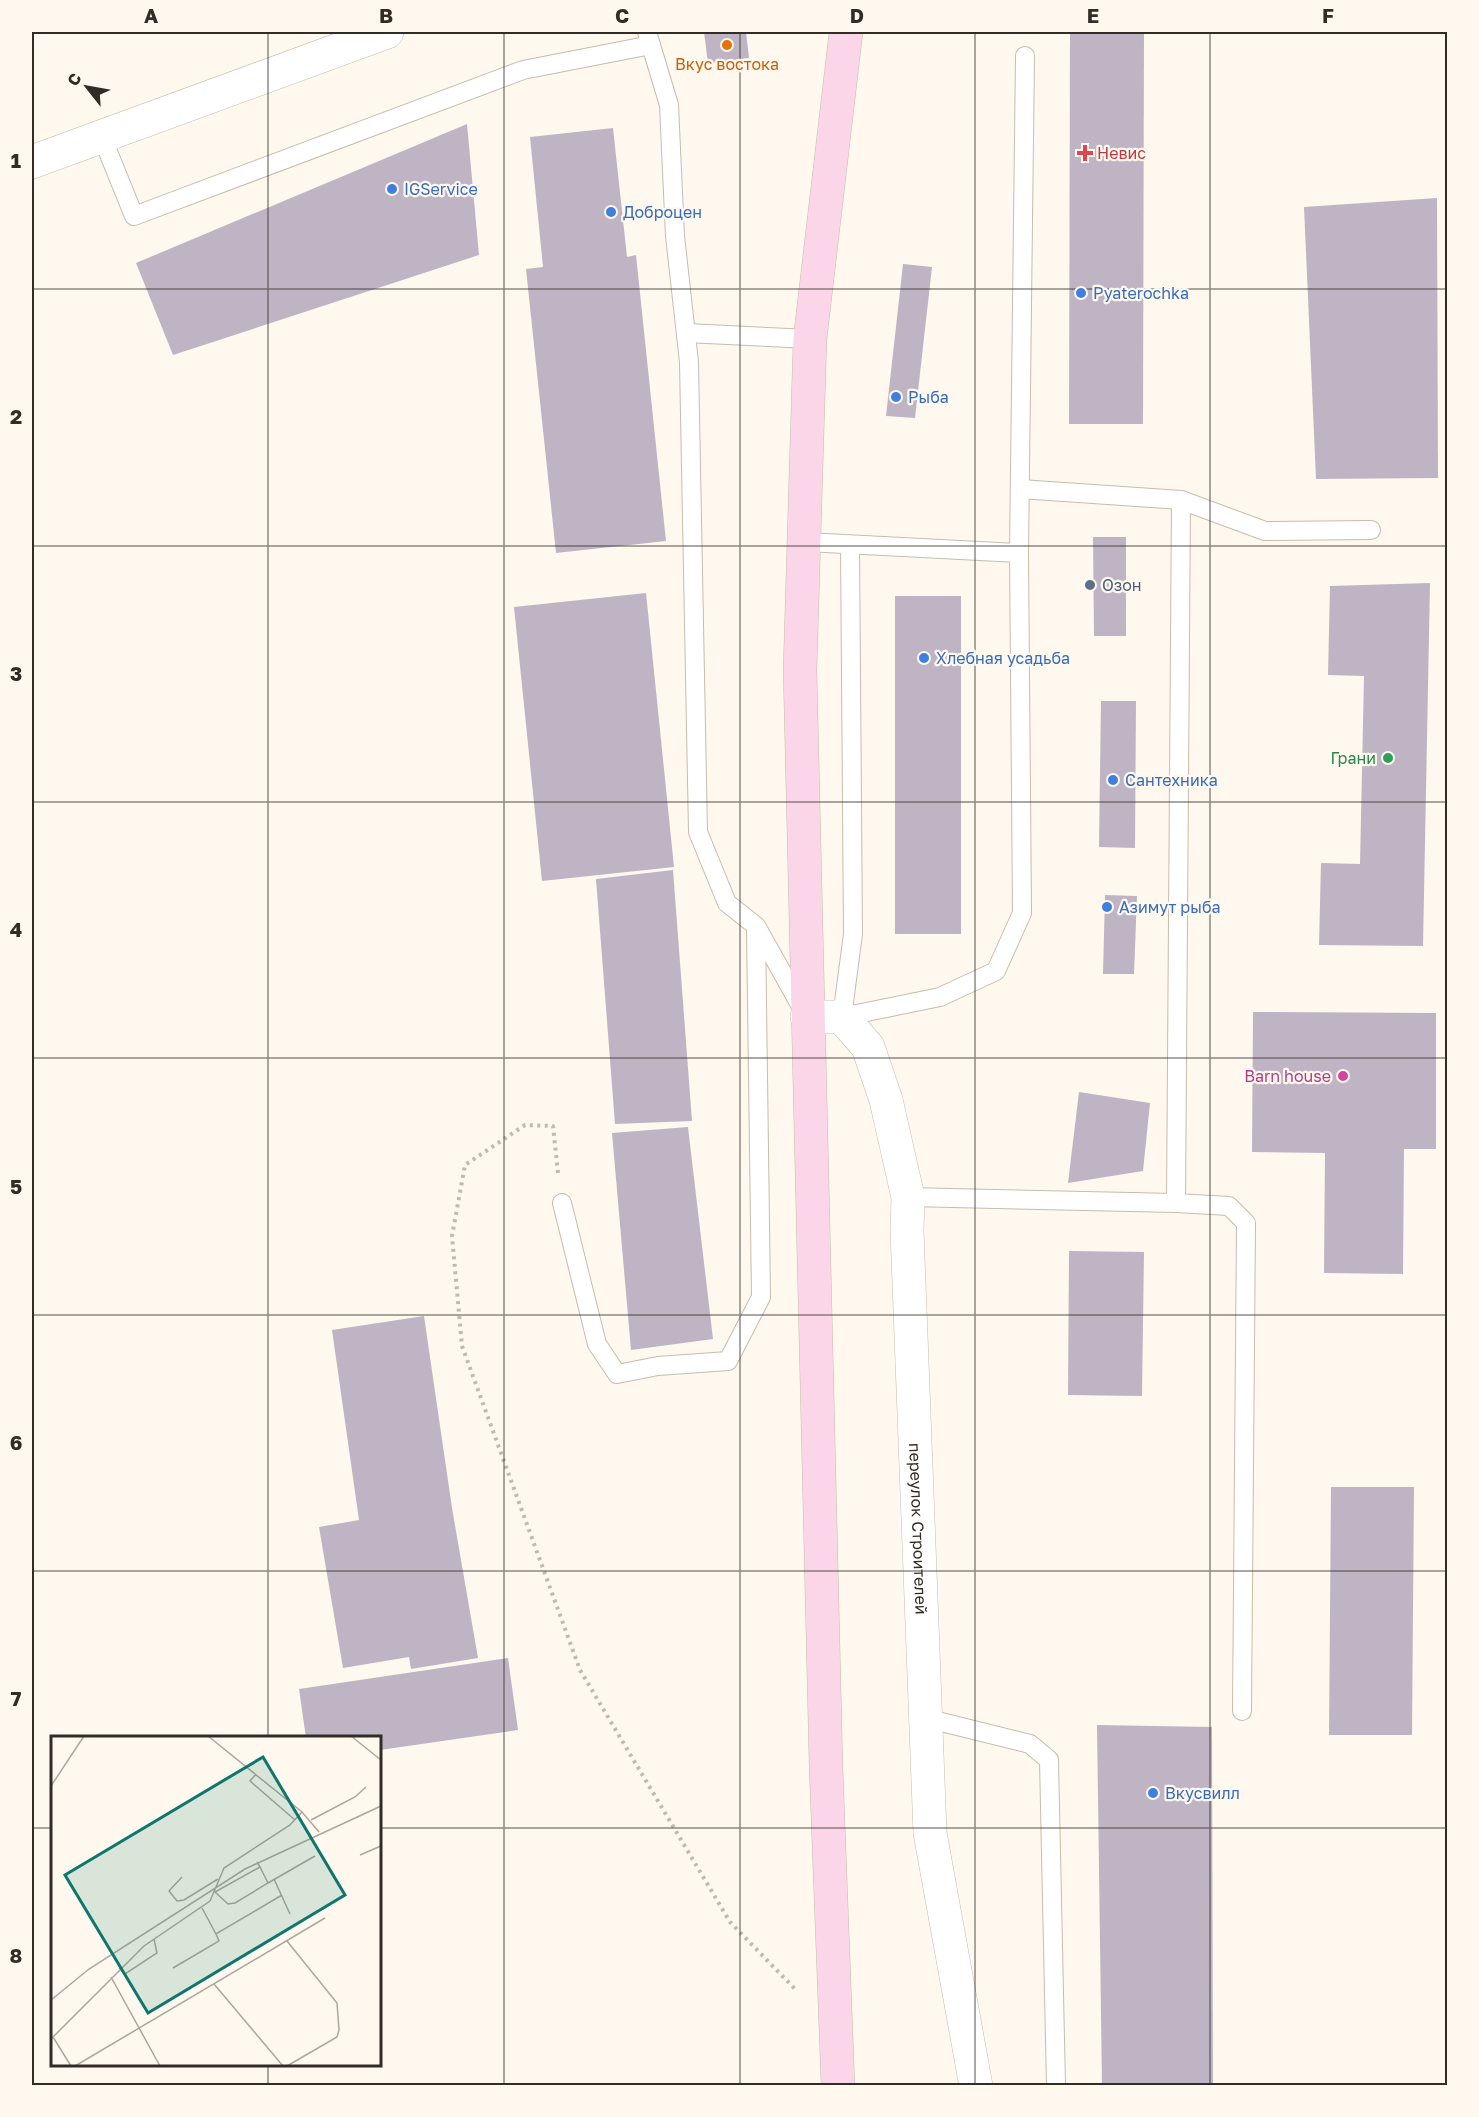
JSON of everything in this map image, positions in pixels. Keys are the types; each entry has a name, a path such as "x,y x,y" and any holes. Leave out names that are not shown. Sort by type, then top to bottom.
{"main road":[{"path":"838,2085 826,1767 800,670 806,542 810,339 846,32"}],"street":[{"path":"32,162 387,32"},
{"path":"807,1017 842,1017"},
{"name":"переулок Строителей","path":"842,1017 868,1047 886,1100 908,1197 907,1231 930,1833 976,2085"}],"lane":[{"path":"102,137 134,216 523,70 649,38 669,105 675,236 689,362 698,832 727,903 756,926 807,1017"},
{"path":"850,544 853,934 842,1017 940,997 996,971 1022,913 1019,553 1025,56"},
{"path":"686,333 810,339"},
{"path":"1020,489 1180,500 1265,531 1371,530"},
{"path":"1176,1203 1180,500"},
{"path":"806,542 1019,553"},
{"path":"562,1203 597,1344 617,1374 658,1366 728,1360 761,1297 756,926"},
{"path":"908,1197 1229,1206 1246,1222 1242,1711"},
{"path":"925,1718 1030,1744 1049,1760 1056,2085"}],"path":[{"path":"562,1203 553,1126 525,1125 465,1165 452,1236 462,1346 580,1670 730,1922 836,2032"}],"building":[{"name":"Вкус востока","path":"704,32 746,32 749,58 708,63"},
{"path":"1070,32 1144,32 1143,424 1069,424"},
{"name":"IGService","path":"467,124 479,255 173,355 136,263"},
{"path":"613,128 627,257 636,255 666,541 556,553 526,269 543,267 530,137"},
{"path":"1437,198 1438,478 1316,479 1304,207"},
{"path":"903,264 932,267 915,418 886,416"},
{"path":"1093,537 1126,537 1126,636 1094,636"},
{"path":"1430,583 1423,946 1319,945 1321,863 1360,864 1364,676 1328,675 1330,586"},
{"path":"646,593 674,867 542,881 514,607"},
{"path":"895,596 961,596 961,934 895,934"},
{"path":"1101,701 1136,701 1135,848 1099,847"},
{"path":"673,870 692,1121 615,1124 596,879"},
{"path":"1105,895 1137,896 1134,974 1103,974"},
{"path":"1253,1012 1436,1013 1436,1149 1404,1149 1403,1274 1324,1273 1325,1153 1252,1152"},
{"path":"1079,1092 1150,1103 1143,1171 1068,1183"},
{"path":"688,1127 713,1339 631,1350 612,1133"},
{"path":"1069,1251 1144,1252 1142,1396 1068,1395"},
{"path":"424,1316 452,1508 478,1658 411,1669 409,1657 343,1668 319,1527 359,1520 332,1330"},
{"path":"1331,1487 1414,1487 1412,1735 1329,1735"},
{"path":"508,1658 518,1730 381,1750 381,1736 306,1736 299,1689"},
{"path":"1097,1725 1212,1727 1213,2086 1102,2086"}],"place":[{"name":"Вкус востока","path":"727,45"},
{"name":"Невис","path":"1085,153"},
{"name":"IGService","path":"392,189"},
{"name":"Доброцен","path":"611,212"},
{"name":"Pyaterochka","path":"1081,293"},
{"name":"Рыба","path":"896,397"},
{"name":"Озон","path":"1090,585"},
{"name":"Хлебная усадьба","path":"924,658"},
{"name":"Грани","path":"1388,758"},
{"name":"Сантехника","path":"1113,780"},
{"name":"Азимут рыба","path":"1107,907"},
{"name":"Barn house","path":"1343,1076"},
{"name":"Вкусвилл","path":"1153,1793"}]}
